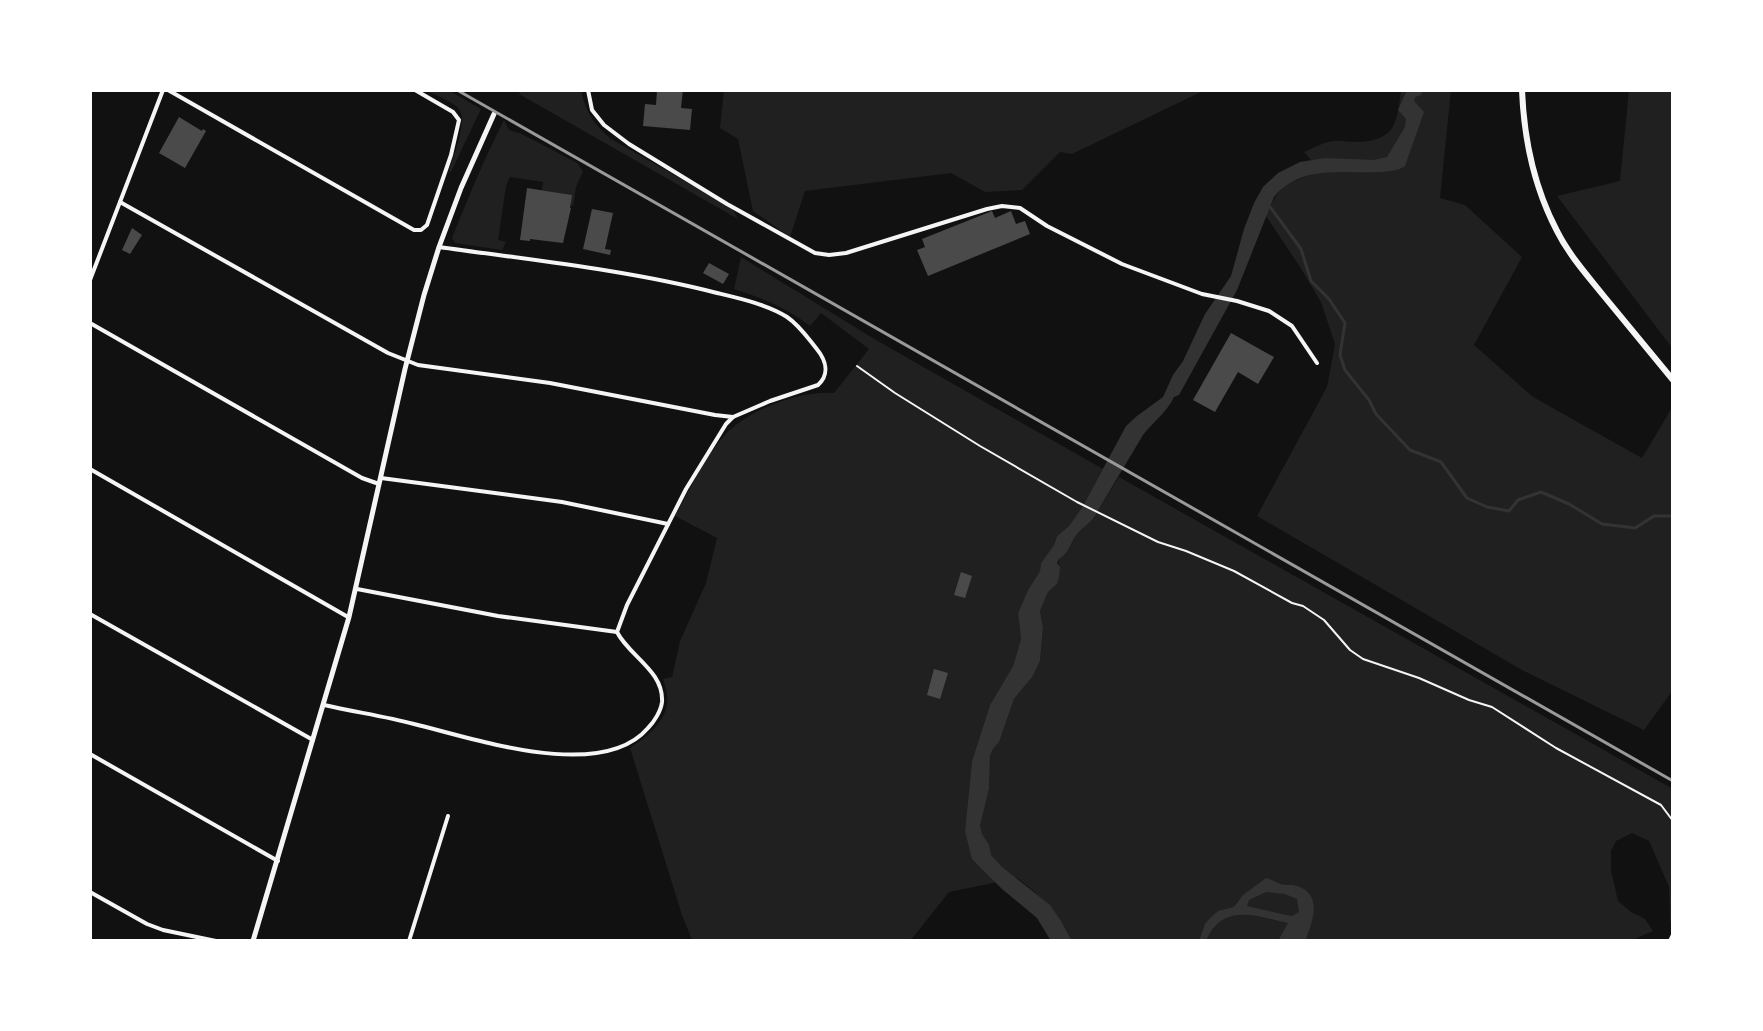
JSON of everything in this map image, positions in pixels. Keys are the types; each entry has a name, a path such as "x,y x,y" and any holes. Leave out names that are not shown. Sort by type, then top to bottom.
{"main road":[{"path":"1522,90 1528,153 1535,179 1558,233 1572,257 1673,380"}],"street":[{"path":"90,280 165,90 414,230 421,230 427,225 443,181 459,120 453,112 415,90"},
{"path":"588,90 592,110 604,125 629,144 815,253 846,253 987,209 1020,208 1070,239 1122,264 1209,296 1269,311 1292,326 1317,363"},
{"path":"253,941 357,589 407,362 439,247 494,114"},
{"path":"120,202 407,362 550,383 733,417"},
{"path":"324,705 556,755 604,752 637,740 652,725 662,703 660,689 654,676 622,642 617,632 627,605 686,489 733,417 824,380 824,357 798,326 785,315 742,299 678,283 439,247"},
{"path":"90,323 362,478 562,502 668,524"},
{"path":"90,469 349,617"},
{"path":"357,589 498,616 617,632"},
{"path":"90,614 313,740"},
{"path":"90,754 278,861"},
{"path":"409,941 448,816"},
{"path":"90,892 155,927 216,941"},
{"path":"1670,941 1673,935"}],"path":[{"path":"857,366 980,446 1077,502 1158,542 1234,571 1303,606 1324,620 1350,650 1363,659 1492,707 1556,748 1661,805 1673,821"}],"shaded area":[{"path":"425,90 448,90 481,109 451,172 461,130 461,114 452,103"},
{"path":"521,90 581,90 592,118 611,139 725,204 738,219 519,94"},
{"path":"724,90 1205,90 1072,154 1060,152 1022,190 985,192 951,173 805,191 790,237 753,211 738,139 720,128"},
{"path":"1401,90 1451,90 1440,198 1465,205 1522,257 1474,345 1533,397 1642,458 1673,406 1673,690 1644,730 1522,670 1257,516 1327,387 1335,344 1321,302 1266,216 1286,185 1321,172 1304,152 1330,142 1367,141 1386,135 1398,113"},
{"path":"1407,90 1423,90 1414,101 1424,112 1405,166 1385,172 1310,175 1297,179 1274,197 1237,290 1179,395 1143,435 1095,516 1057,563 1060,567 1057,584 1048,592 1040,611 1043,627 1040,661 1033,676 1014,699 999,742 990,756 989,789 980,826 991,855 1050,905 1072,941 1051,941 1037,918 972,859 965,831 972,761 990,705 1013,666 1021,639 1018,613 1040,571 1041,563 1057,536 1069,526 1083,506 1126,426 1163,397 1205,314 1231,276 1244,229 1263,187 1278,173 1300,162 1325,158 1374,160 1387,157 1405,127 1406,119 1398,110"},
{"path":"1629,90 1673,90 1673,349 1557,196 1620,181"},
{"path":"504,120 509,130 577,163 583,171 573,206 570,205 571,195 542,190 543,182 510,177 498,240 506,242 502,250 455,243 452,238"},
{"path":"741,257 876,340 1103,469 1083,506 1069,526 1057,536 1041,563 1040,571 1018,613 1021,639 1013,666 990,705 972,761 965,831 980,826 989,789 990,756 999,741 1014,699 1033,676 1040,661 1043,627 1040,611 1048,592 1057,584 1059,559 1095,516 1119,477 1673,789 1673,924 1670,921 1669,887 1649,841 1632,833 1616,841 1611,851 1611,870 1618,901 1645,919 1653,931 1630,941 1072,941 1049,906 1017,878 949,892 910,941 692,940 630,748 662,719 667,701 663,679 672,677 680,641 706,583 717,538 675,516 710,454 735,426 761,410 791,398 834,393 869,349 821,313 810,326 774,304 734,289"},
{"path":"1266,878 1305,890 1314,909 1305,941 1278,941 1288,923 1241,915 1221,921 1206,941 1199,941 1210,918 1218,911 1234,907 1243,895","holes":["1266,892 1297,899 1299,912 1292,916 1247,906 1249,900"]}],"building":[{"path":"657,90 683,90 681,108 692,109 690,130 643,126 645,104 656,105"},
{"path":"179,117 206,131 185,168 159,153"},
{"path":"527,188 572,195 563,243 520,240"},
{"path":"592,209 613,213 605,249 611,250 610,255 583,249"},
{"path":"992,211 995,218 1011,211 1016,224 1025,221 1030,234 928,276 917,250 925,247 922,239"},
{"path":"132,228 142,235 130,254 122,250"},
{"path":"709,263 729,274 723,284 703,273"},
{"path":"1231,333 1274,357 1258,384 1238,372 1215,412 1193,400"},
{"path":"961,572 972,576 965,598 954,595"},
{"path":"934,669 948,673 940,699 927,695"}],"waterway":[{"path":"1268,204 1301,249 1311,281 1329,299 1345,323 1340,355 1345,370 1376,414 1410,450 1441,462 1467,498 1487,507 1509,511 1518,500 1541,492 1602,524 1635,528 1654,516 1673,516"}],"railway":[{"path":"457,90 1673,781"}]}
